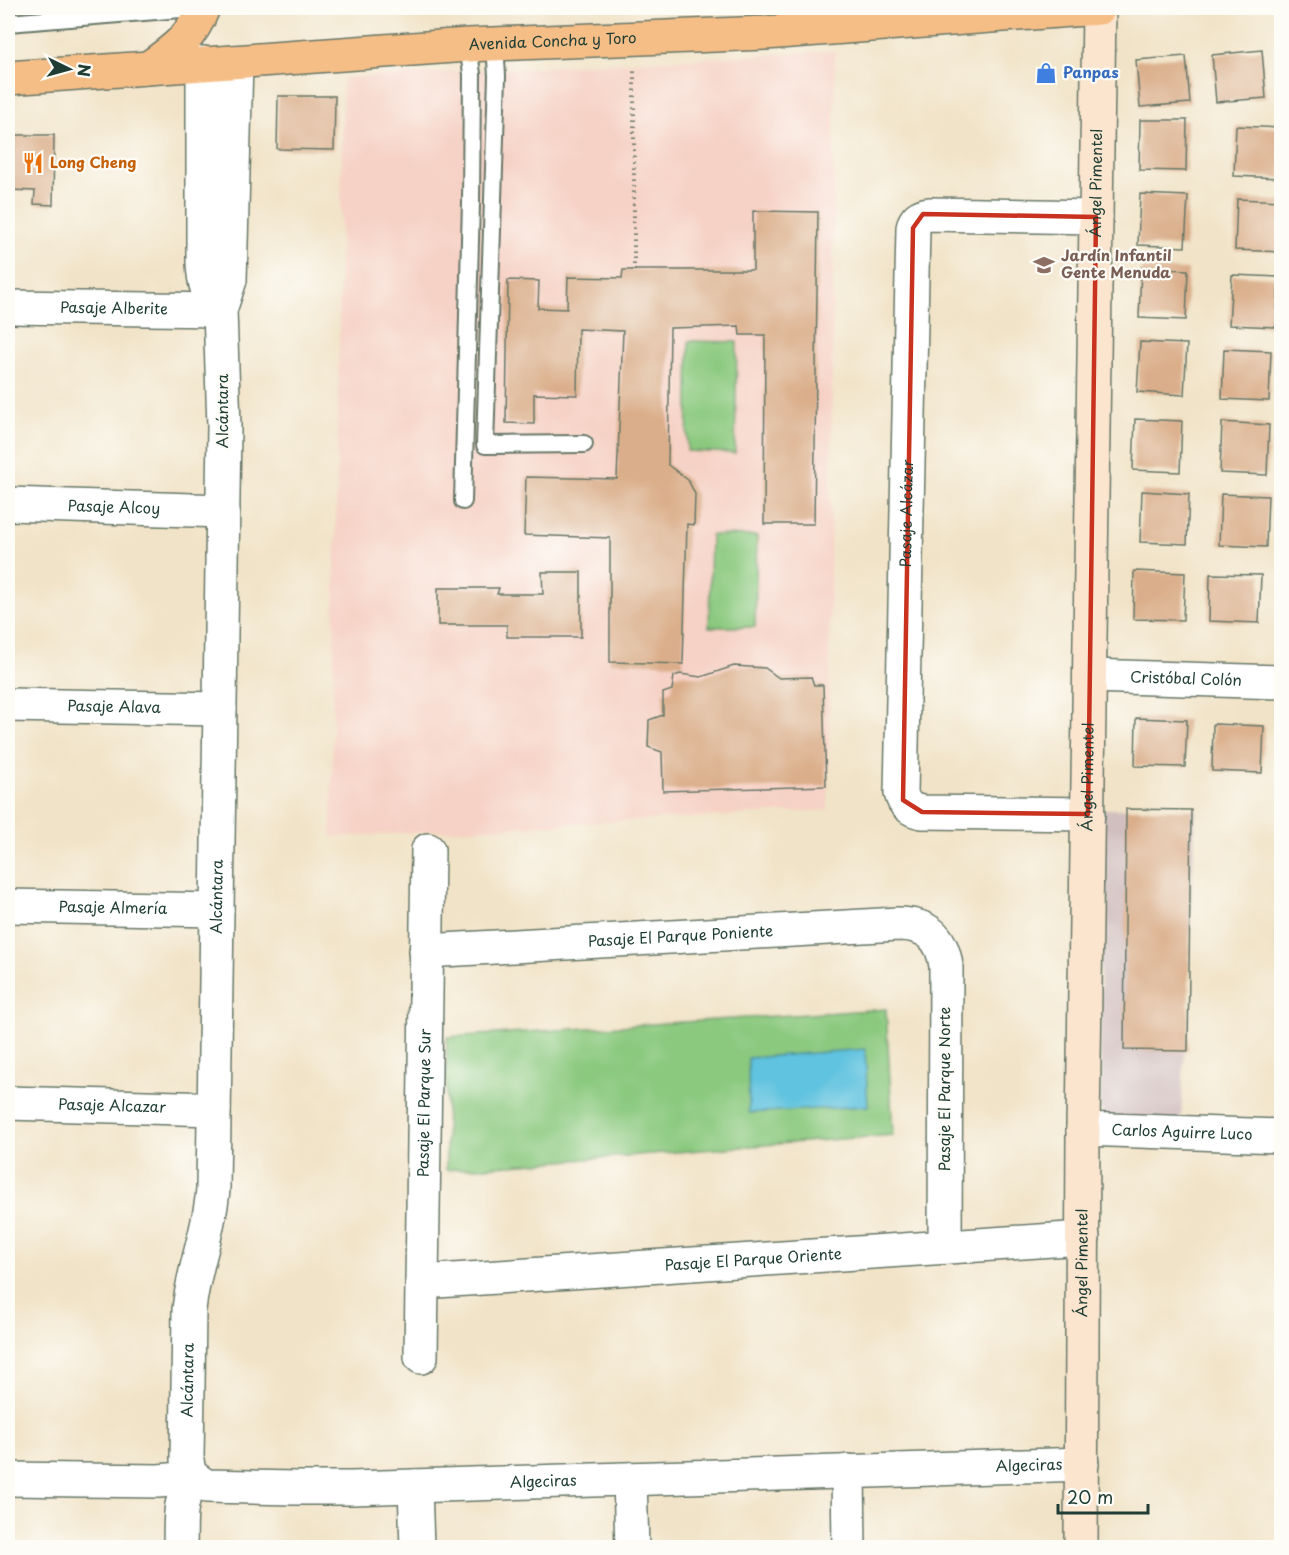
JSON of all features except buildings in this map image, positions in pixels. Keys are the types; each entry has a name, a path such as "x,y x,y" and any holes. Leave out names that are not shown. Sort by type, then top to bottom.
{"main road":[{"path":"150,67 184,40 196,24 203,8"},
{"name":"Avenida Concha y Toro","path":"8,78 482,44 765,33 1099,8"}],"street":[{"name":"Ángel Pimentel","path":"1081,1548 1083,1129 1099,8"},
{"name":"Alcántara","path":"194,1478 189,1473 187,1460 189,1310 191,1292 212,1205 223,511 223,375 220,310 231,271 236,62"},
{"name":"Alcántara","path":"203,63 203,272 208,293 220,310"},
{"name":"Pasaje Alcázar","path":"1088,814 914,811 907,807 903,800 902,781 914,222 923,214 1096,217"},
{"name":"Pasaje Alberite","path":"8,307 220,310"},
{"name":"Pasaje Alcoy","path":"8,504 223,511"},
{"name":"Cristóbal Colón","path":"1090,676 1281,682"},
{"name":"Pasaje Alava","path":"8,705 220,710"},
{"name":"Pasaje El Parque Sur","path":"421,1357 428,850"},
{"name":"Pasaje Almería","path":"8,906 217,910"},
{"name":"Pasaje El Parque Poniente","path":"426,951 898,924 910,924 932,935"},
{"name":"Pasaje El Parque Norte","path":"932,935 940,944 946,966 945,1246"},
{"name":"Pasaje Alcazar","path":"8,1103 214,1109"},
{"name":"Carlos Aguirre Luco","path":"1083,1129 1281,1136"},
{"name":"Pasaje El Parque Oriente","path":"422,1282 1083,1238"},
{"name":"Algeciras","path":"8,1479 166,1481 194,1478 206,1486 306,1488 1082,1464"},
{"path":"848,1471 849,1548"},
{"path":"180,1548 182,1500 184,1492 194,1478"},
{"path":"630,1479 632,1548"},
{"path":"415,1486 417,1548"}],"lane":[{"path":"8,23 192,8"},
{"path":"482,44 497,76 485,446 584,444"},
{"path":"463,501 472,74 482,44"}],"path":[{"path":"634,38 634,271"}],"highlighted area":[{"path":"923,214 1096,217 1088,814 922,812 903,800 913,228"}],"shaded area":[{"path":"835,51 828,810 331,837 343,78"},
{"path":"1102,809 1196,810 1181,1121 1111,1120 1100,1109"}],"green space":[{"path":"689,341 737,342 735,453 687,451"},
{"path":"711,535 757,536 755,627 709,627"},
{"path":"886,1009 893,1135 446,1170 447,1037"}],"water":[{"path":"865,1049 868,1106 749,1113 748,1058"}],"place":[{"name":"Panpas","path":"1046,73"},
{"name":"Long Cheng","path":"33,163"},
{"name":"Jardín Infantil Gente Menuda","path":"1044,265"}]}
